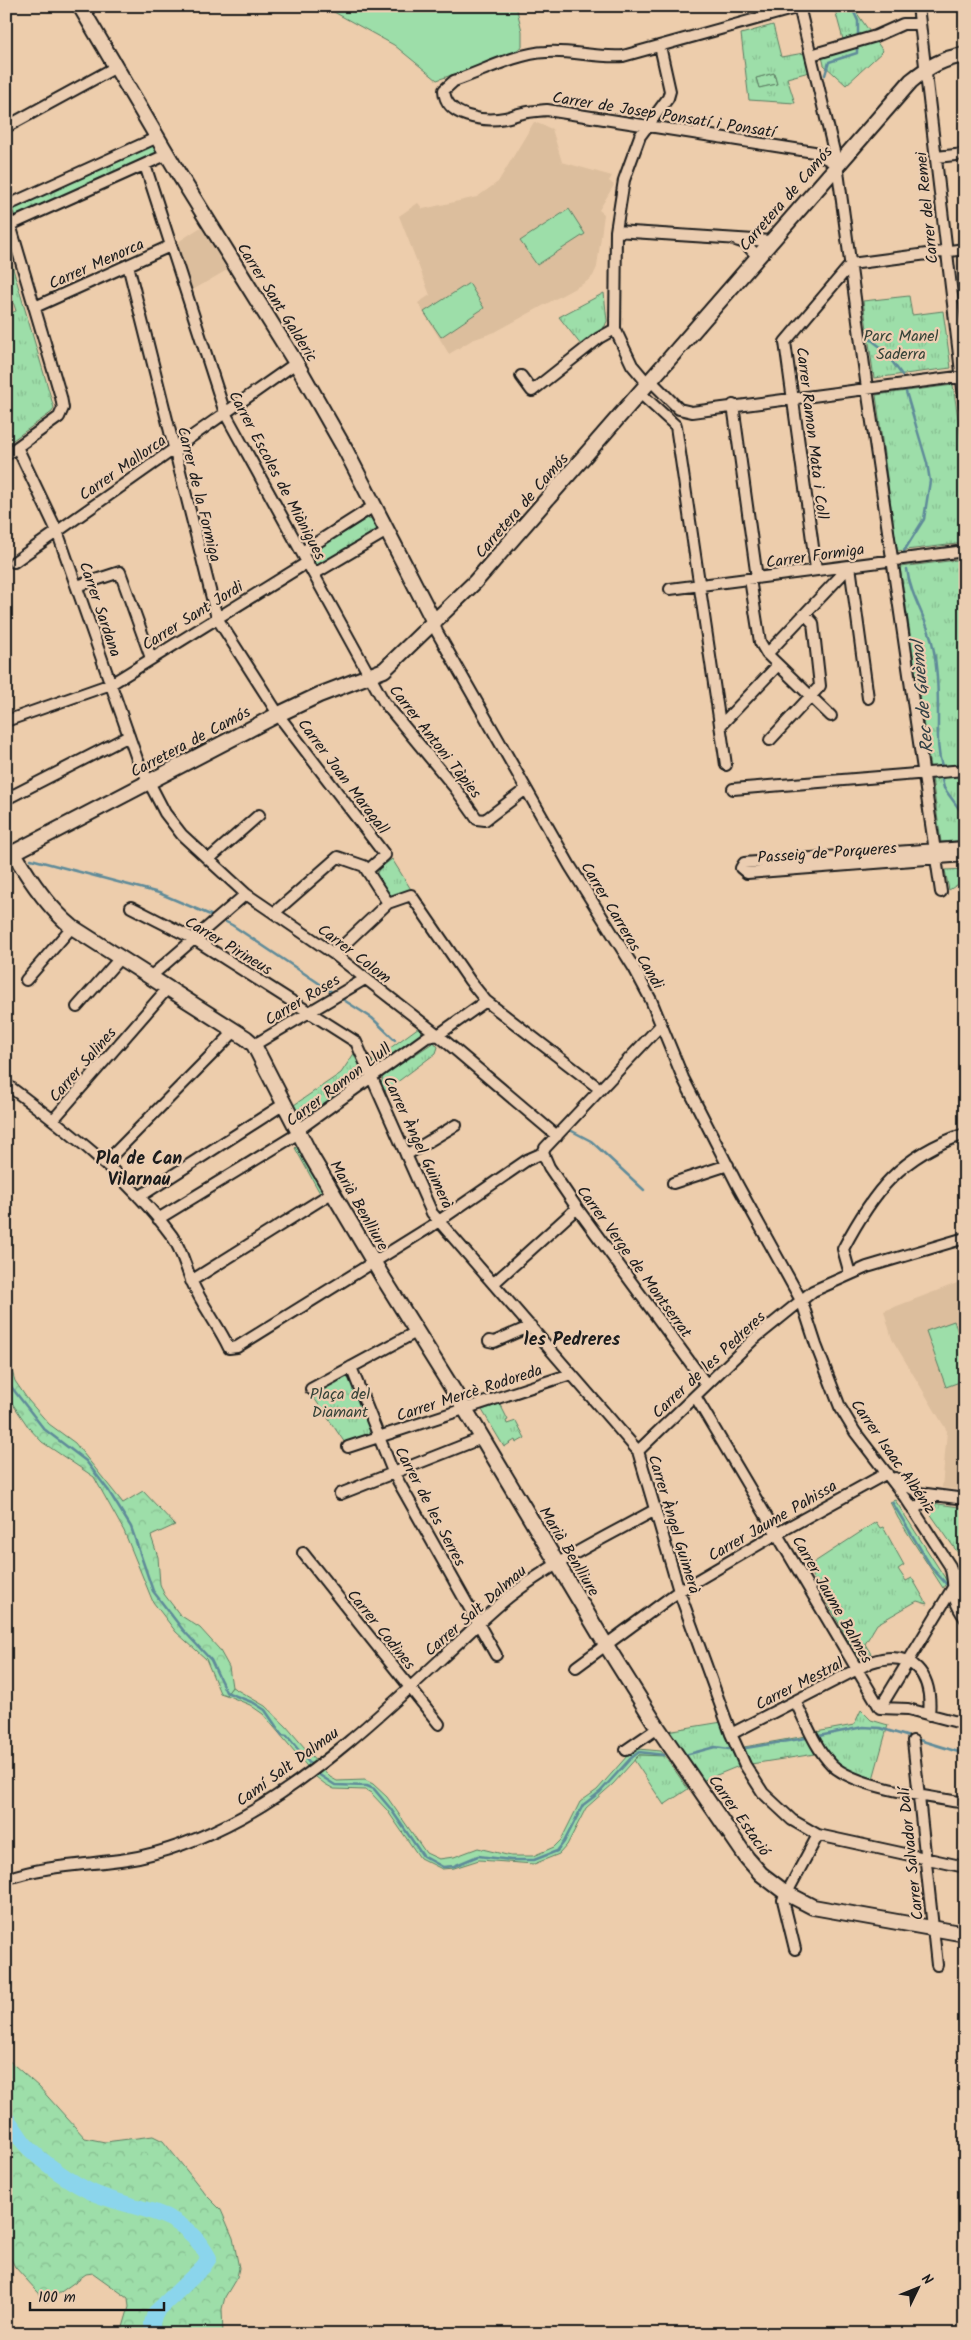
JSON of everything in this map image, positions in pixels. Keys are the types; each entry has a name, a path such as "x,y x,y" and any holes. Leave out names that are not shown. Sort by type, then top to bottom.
{"street":[{"name":"Carrer Sant Galderic","path":"80,6 296,363 346,451 434,622"},
{"name":"Carrer del Remei","path":"918,6 946,251 963,376 965,406"},
{"path":"726,765 676,426 632,365 615,329 616,231 624,180 640,136 649,126 670,91 660,46 800,7 837,164 867,388 941,892"},
{"path":"811,55 876,36 903,24 920,24"},
{"name":"Carrer de Josep Ponsatí i Ponsatí","path":"660,46 613,57 574,55 557,51 534,53 448,85 444,90 447,103 451,108 468,116 489,119 505,118 525,112 547,110 814,152 837,164"},
{"name":"Carretera de Camós","path":"10,854 279,714 319,695 370,677 384,670 489,568 837,164 911,82 925,69 950,57 965,55"},
{"path":"6,127 116,67"},
{"path":"6,206 158,137"},
{"path":"10,225 168,154"},
{"path":"936,157 965,154"},
{"name":"Carrer Escoles de Miànigues","path":"145,165 225,413 370,677"},
{"path":"6,211 63,408 55,421 6,455"},
{"path":"616,231 736,239 752,238 771,241"},
{"path":"736,239 745,243 758,256"},
{"name":"Carrer Menorca","path":"35,307 170,246"},
{"path":"851,264 965,249"},
{"name":"Carrer Ramon Mata i Coll","path":"816,569 785,342 851,264"},
{"name":"Carrer de la Formiga","path":"128,265 217,618 279,714"},
{"path":"521,376 532,391 599,338 615,329"},
{"name":"Carrer Mallorca","path":"14,562 296,363"},
{"path":"646,386 679,409 692,412 733,405 963,376"},
{"path":"733,405 760,642 766,654 831,716"},
{"path":"670,420 679,409"},
{"name":"Carrer Sardana","path":"17,447 57,531 148,783"},
{"path":"302,552 374,506"},
{"path":"314,574 387,531"},
{"name":"Carrer Formiga","path":"670,589 965,551"},
{"name":"Carrer Sant Jordi","path":"6,721 111,684 308,562"},
{"path":"766,654 850,566"},
{"path":"850,566 868,698"},
{"path":"77,586 120,572 151,658"},
{"path":"770,740 820,686 813,623 805,614"},
{"name":"Carrer Carreras Candi","path":"434,622 437,632 570,866 634,968 651,1000 684,1078 728,1165 802,1302"},
{"path":"720,726 778,665"},
{"name":"Carrer Antoni Tàpies","path":"370,677 384,702 455,788 472,814 485,820 526,789"},
{"name":"Carrer Joan Maragall","path":"279,714 386,855 367,870"},
{"path":"6,798 130,736"},
{"path":"733,789 965,770"},
{"name":"Carrer Colom","path":"148,783 165,813 182,835 246,894 334,954 438,1034 557,1136"},
{"path":"209,859 259,815"},
{"name":"Passeig de Porqueres","path":"965,848 934,854 747,873 741,868 744,862 934,854 965,856"},
{"name":"Marià Benlliure","path":"10,854 57,914 72,927 254,1045 298,1130 373,1262 482,1438 606,1645"},
{"path":"274,913 338,857 364,866 388,903"},
{"path":"150,977 246,894"},
{"path":"334,954 388,903 411,895 486,1001 600,1089"},
{"name":"Carrer Pirineus","path":"131,907 194,939 310,1011"},
{"path":"26,980 72,927"},
{"path":"77,1007 120,958"},
{"name":"Carrer Roses","path":"254,1045 365,978"},
{"name":"Carrer Salines","path":"53,1120 167,989"},
{"name":"Carrer Ramon Llull","path":"158,1219 294,1136 298,1130 427,1037 438,1034 486,1001"},
{"name":"Carrer Àngel Guimerà","path":"310,1011 356,1042 432,1213 638,1451 679,1591 731,1734 745,1765 763,1793 792,1820 818,1835 965,1867"},
{"path":"373,1262 439,1222 527,1160 543,1154 545,1148 660,1025"},
{"path":"104,1164 235,1031"},
{"name":"Carrer Salines","path":"6,1084 53,1120 104,1164 139,1197 158,1219 173,1238 186,1263 191,1281 229,1348 237,1347 373,1262"},
{"path":"139,1197 284,1104"},
{"path":"406,1154 456,1125"},
{"path":"850,1274 843,1249 861,1214 912,1158 930,1147 965,1134"},
{"name":"Carrer Verge de Montserrat","path":"543,1154 549,1167 577,1208 706,1384"},
{"path":"673,1183 728,1165"},
{"path":"191,1281 333,1192"},
{"path":"494,1283 577,1208"},
{"name":"Carrer de les Pedreres","path":"638,1451 706,1384 776,1320 802,1302 813,1291 850,1274 888,1260 965,1238"},
{"name":"Carrer Isaac Albéniz","path":"802,1302 809,1327 840,1407 855,1432 887,1473 950,1566 953,1576 952,1589 955,1604 965,1618"},
{"path":"488,1340 494,1342 531,1326"},
{"path":"311,1389 416,1332"},
{"name":"Carrer de les Serres","path":"351,1367 393,1472 496,1655"},
{"name":"Carrer Mercè Rodoreda","path":"348,1448 571,1374"},
{"name":"Carrer Jaume Balmes","path":"695,1396 778,1533 856,1670 880,1708"},
{"path":"340,1494 482,1438"},
{"path":"887,1473 906,1487 919,1493 965,1499"},
{"name":"Carrer Jaume Pahissa","path":"576,1667 679,1591 778,1533 887,1473"},
{"path":"913,1510 932,1495"},
{"name":"Carrer Salt Dalmau","path":"377,1716 509,1597 557,1564 655,1510"},
{"name":"Carrer Codines","path":"302,1553 439,1724"},
{"path":"950,1566 964,1566 961,1579 964,1588 952,1589 880,1708 908,1709 965,1724"},
{"name":"Carrer Estació","path":"606,1645 658,1728 747,1858 761,1874 786,1893 813,1907 965,1934"},
{"name":"Carrer Mestral","path":"731,1734 871,1662 884,1658 898,1659 908,1663"},
{"path":"908,1663 920,1671 925,1678 930,1692 929,1715"},
{"path":"795,1701 824,1756 838,1770 859,1780 965,1803"},
{"name":"Camí Salt Dalmau","path":"6,1879 41,1870 128,1859 162,1851 242,1817 280,1793 377,1716"},
{"path":"626,1750 658,1728"},
{"name":"Carrer Salvador Dalí","path":"913,1740 937,1965"},
{"path":"795,1949 783,1900 818,1835"}],"shaded area":[{"path":"534,122 552,129 562,162 612,176 609,181 614,185 599,210 604,214 597,267 593,276 586,282 495,332 472,340 449,354 418,303 430,295 399,216 418,203 423,209 477,197 498,182"},
{"path":"201,227 227,270 191,291 175,244"},
{"path":"965,1280 965,1490 942,1488 947,1431 892,1339 884,1311"}],"green space":[{"path":"323,6 516,6 522,31 522,47 505,57 437,80 394,45"},
{"path":"852,6 883,51 846,85 824,65 820,48 844,43 835,10"},
{"path":"773,25 781,57 804,53 809,72 787,78 795,103 749,100 741,34","holes":["774,73 777,84 759,88 756,78"]},
{"path":"774,73 777,84 759,88 756,78"},
{"path":"152,146 156,146 161,154 15,217 11,214 13,207"},
{"path":"569,209 585,234 537,265 520,241"},
{"path":"6,245 54,408 52,412 6,445 6,315 16,311 6,279"},
{"path":"469,283 484,308 441,337 424,312"},
{"path":"604,293 607,321 605,326 581,345 559,317"},
{"name":"Parc Manel Saderra","path":"909,296 912,315 943,311 951,368 874,378 863,301"},
{"name":"Parc Manel Saderra","path":"953,385 965,465 965,543 897,551 876,395"},
{"path":"368,518 376,519 378,525 377,532 320,567 313,564 310,556 312,552"},
{"path":"965,559 965,764 930,767 900,567"},
{"path":"965,776 965,840 941,842 932,778"},
{"path":"392,859 412,891 392,897 387,895 376,875 379,869"},
{"path":"965,869 965,880 949,890 945,870"},
{"path":"419,1027 422,1029 421,1034 379,1066 372,1065 371,1062"},
{"path":"434,1042 438,1047 436,1053 384,1092 381,1085 383,1076"},
{"path":"355,1052 362,1074 359,1080 303,1120 297,1118 291,1107 341,1073"},
{"path":"297,1146 300,1147 324,1189 321,1195 295,1148"},
{"path":"954,1321 965,1351 965,1380 946,1387 926,1331"},
{"path":"6,1351 15,1381 28,1400 49,1424 75,1443 123,1503 143,1491 175,1525 151,1536 158,1557 160,1584 164,1594 180,1615 200,1628 219,1649 229,1667 232,1687 226,1695 220,1693 206,1659 176,1632 153,1602 124,1531 94,1477 42,1442 29,1428 6,1394"},
{"name":"Plaça del Diamant","path":"345,1377 351,1379 371,1430 367,1435 345,1443 312,1395"},
{"path":"500,1404 508,1420 506,1421 507,1424 516,1421 525,1438 516,1443 515,1440 504,1447 482,1410"},
{"path":"895,1500 945,1578 947,1582 943,1588 898,1518 890,1502"},
{"path":"932,1503 965,1508 965,1549 962,1553 958,1553 927,1509"},
{"path":"876,1522 880,1528 883,1527 904,1565 898,1569 906,1581 912,1578 927,1604 917,1601 877,1624 865,1644 871,1654 859,1659 807,1567"},
{"path":"232,1687 265,1706 286,1726 330,1777 337,1781 365,1780 373,1784 387,1797 426,1853 439,1859 454,1857 478,1848 511,1856 533,1856 554,1847 561,1840 580,1802 597,1790 628,1755 638,1749 661,1751 665,1756 639,1755 613,1784 586,1808 567,1845 559,1854 534,1864 479,1860 454,1868 442,1869 420,1858 387,1810 371,1793 366,1790 334,1789 316,1777 263,1714 250,1705 226,1695"},
{"path":"861,1710 871,1720 888,1725 873,1779 863,1777 846,1769 833,1757 816,1732 854,1725"},
{"path":"722,1722 739,1766 702,1781 667,1731"},
{"path":"806,1736 815,1754 751,1764 744,1747"},
{"path":"639,1755 665,1756 688,1789 664,1805 634,1760"},
{"path":"6,2058 39,2087 85,2138 105,2142 153,2136 163,2141 207,2196 221,2210 233,2238 239,2268 237,2277 225,2297 222,2309 223,2334 121,2334 129,2307 128,2298 93,2273 86,2274 47,2302 15,2267 6,2249"}],"waterway":[{"name":"Rec de Guèmol","path":"852,8 858,21 858,38"},
{"name":"Rec de Guèmol","path":"825,75 829,62 857,53 857,43"},
{"name":"Rec de Guèmol","path":"869,338 883,349 902,375"},
{"name":"Rec de Guèmol","path":"904,551 924,519 930,481 927,463 906,392"},
{"name":"Rec de Guèmol","path":"907,569 911,588 929,633 934,652 938,701 938,743 942,766"},
{"name":"Rec de Guèmol","path":"942,780 944,788 965,817"},
{"path":"31,859 159,893 215,917"},
{"path":"220,919 232,925 335,994"},
{"path":"339,997 372,1018 395,1040"},
{"path":"570,1130 591,1141 644,1190"},
{"path":"6,1376 9,1384 44,1429 86,1461 108,1490 131,1527 153,1591 183,1630 211,1660 226,1692 254,1703 265,1710 282,1735 287,1736 311,1765"},
{"name":"Rec de Guèmol","path":"892,1502 932,1568 947,1585"},
{"name":"Rec de Guèmol","path":"959,1595 965,1605"},
{"path":"819,1736 863,1727 880,1728 965,1754"},
{"path":"746,1748 806,1738"},
{"path":"685,1755 715,1747 729,1749"},
{"path":"318,1774 335,1785 367,1786 374,1789 390,1808 423,1856 443,1867 454,1866 478,1856 511,1860 534,1860 557,1851 564,1842 583,1805 600,1792 630,1759 639,1752 664,1755"},
{"path":"6,2118 31,2150 68,2179 96,2194 160,2214 173,2220 198,2241 209,2258 203,2267 155,2313 152,2323 153,2334"}],"district":[{"name":"Pla de Can Vilarnau","path":"139,1168"},
{"name":"les Pedreres","path":"572,1339"}]}
